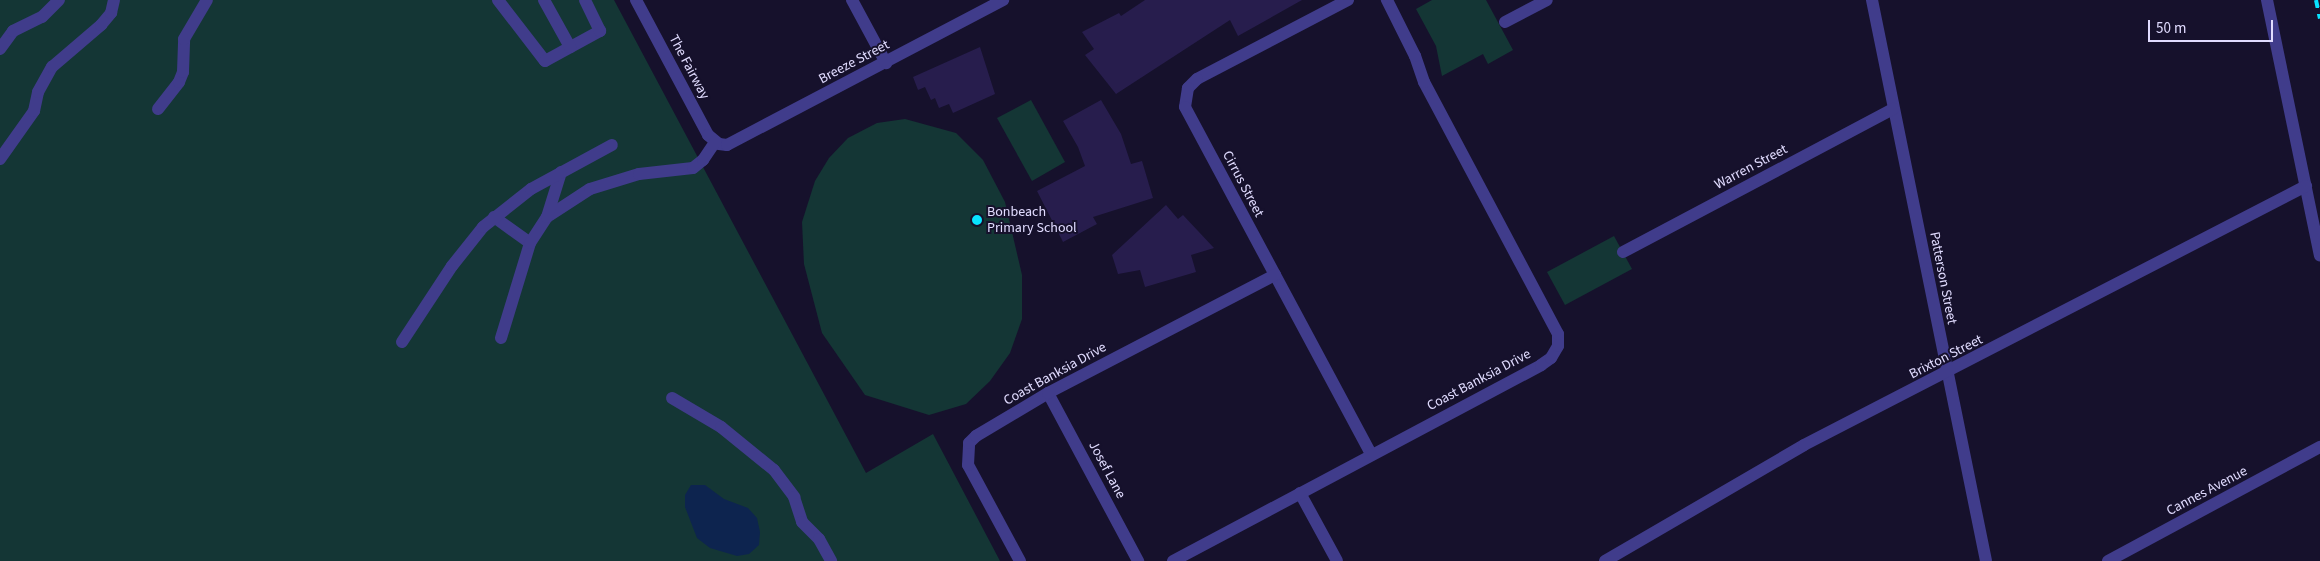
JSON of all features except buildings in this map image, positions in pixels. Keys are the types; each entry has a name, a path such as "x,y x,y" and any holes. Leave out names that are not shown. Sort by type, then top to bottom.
{"street":[{"path":"0,49 13,31 42,17 60,0"},
{"path":"0,159 34,111 38,92 52,66 101,25 111,13 114,0"},
{"path":"158,109 179,82 183,72 184,39 207,0"},
{"path":"544,0 570,47"},
{"path":"500,1 545,61 600,31 585,0"},
{"name":"The Fairway","path":"636,0 708,135 717,143"},
{"path":"852,0 886,63"},
{"name":"Breeze Street","path":"717,143 732,144 1003,0"},
{"name":"Cirrus Street","path":"1348,0 1197,79 1184,97 1190,118 1371,454"},
{"name":"Coast Banksia Drive","path":"1173,561 1541,365 1555,351 1559,339 1424,82 1415,56 1387,0"},
{"path":"1505,22 1547,0"},
{"name":"Patterson Street","path":"1872,0 1986,561"},
{"path":"2267,0 2320,256"},
{"name":"Warren Street","path":"1623,252 1893,109"},
{"path":"547,217 590,190 639,174 693,168 717,143"},
{"path":"402,342 462,252 494,217 560,172 612,145"},
{"path":"501,338 530,243 547,217 560,172"},
{"name":"Brixton Street","path":"1607,560 1804,445 1947,374 2306,186"},
{"path":"494,217 530,243"},
{"name":"Coast Banksia Drive","path":"1020,561 968,465 966,451 976,436 1048,393 1275,275"},
{"name":"Josef Lane","path":"1048,393 1138,561"},
{"path":"672,398 722,427 785,482 794,497 802,522 819,539 831,561"},
{"name":"Cannes Avenue","path":"2108,561 2320,447"},
{"path":"1300,493 1337,561"}],"green space":[{"path":"0,0 614,0 866,473 933,434 1000,561 0,561"},
{"path":"1432,0 1486,0 1513,50 1488,64 1483,54 1442,76 1436,46 1416,9"},
{"path":"1031,100 1065,162 1032,181 997,118"},
{"path":"905,119 956,133 983,160 1005,202 1022,275 1022,319 1010,353 990,381 966,404 929,415 865,395 822,333 804,264 802,222 815,181 829,158 848,138 877,123"},
{"path":"1614,236 1632,269 1565,305 1547,272"}],"water":[{"path":"691,485 705,485 724,499 748,508 757,518 760,532 759,545 749,554 737,556 710,548 697,538 685,507 685,495"}],"railway":[{"path":"2316,0 2320,19"}],"place":[{"name":"Bonbeach Primary School","path":"977,220"}]}
